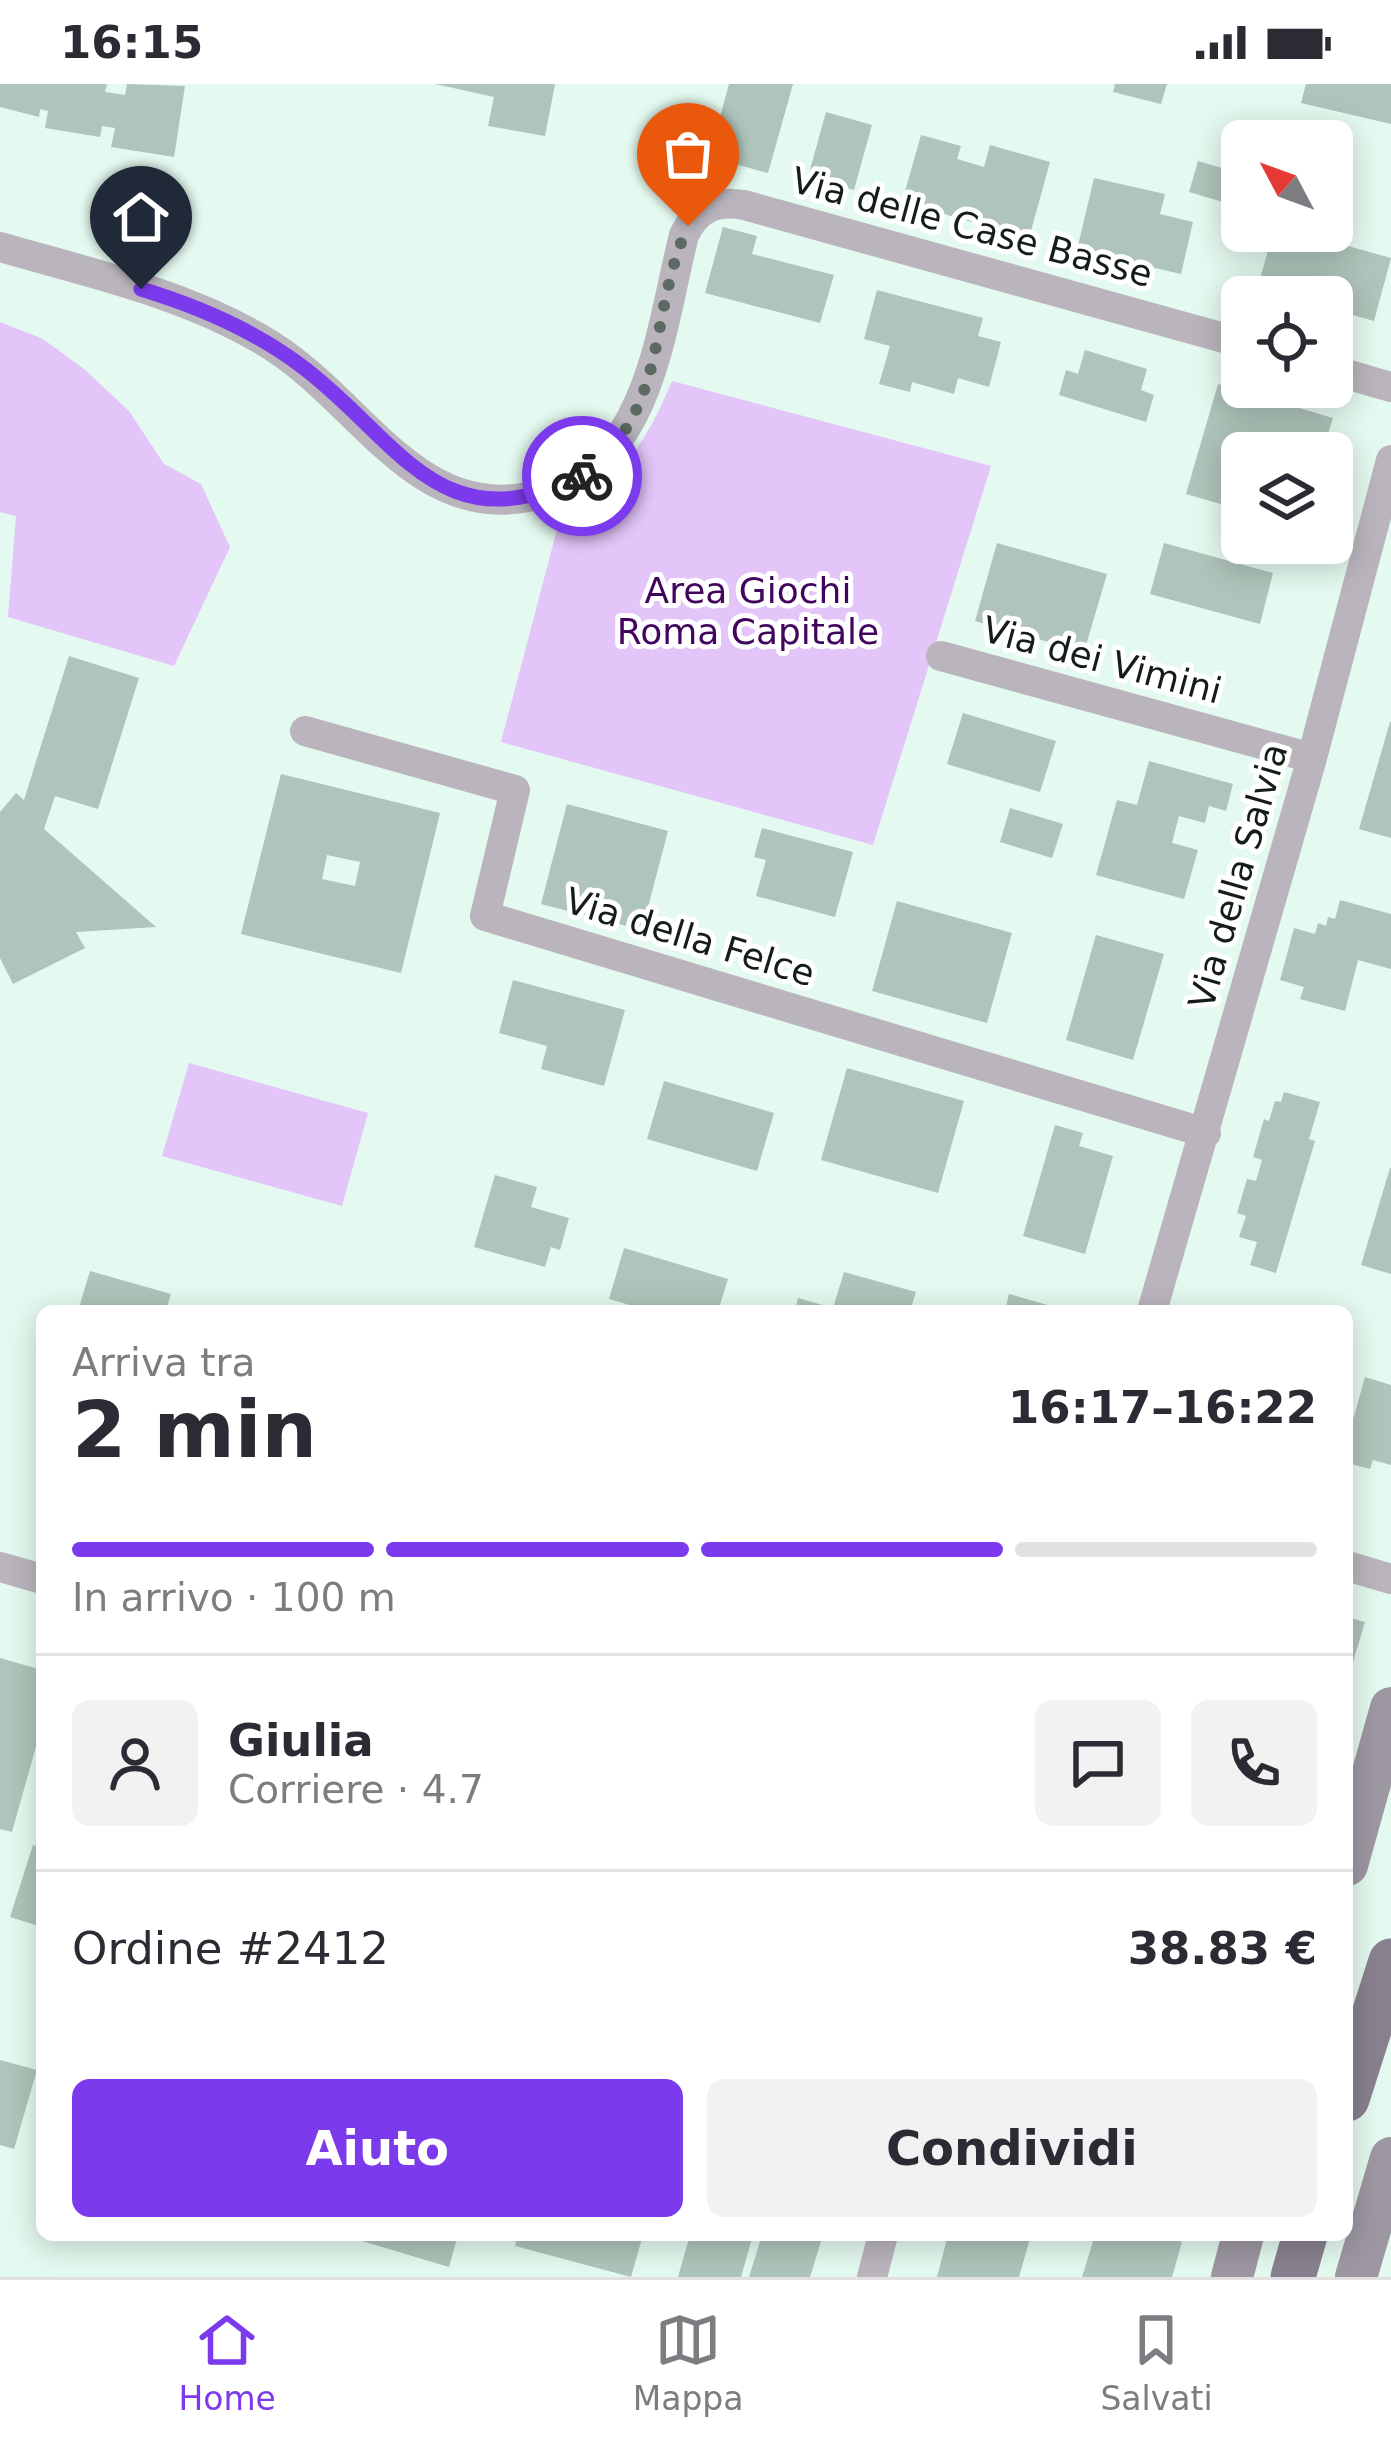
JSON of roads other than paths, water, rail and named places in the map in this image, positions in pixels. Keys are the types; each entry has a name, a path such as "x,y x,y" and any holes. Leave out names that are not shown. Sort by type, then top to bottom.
{"main road":[{"path":"1353,1844 1391,1708"},
{"path":"1353,2080 1391,1961"},
{"path":"1356,2277 1391,2158"},
{"path":"1232,2277 1242,2241"},
{"path":"1293,2277 1303,2241"}],"street":[{"name":"Via delle Case Basse","path":"0,247 170,298 256,336 318,380 418,472 458,493 496,501 563,486 583,476 616,447 642,401 684,235 696,217 717,203 744,205 1221,338"},
{"path":"1353,376 1391,387"},
{"name":"Via della Salvia","path":"1154,1305 1312,758 1391,460"},
{"name":"Via dei Vimini","path":"941,656 1312,758"},
{"name":"Via della Felce","path":"305,731 515,790 485,916 1206,1132"},
{"path":"0,1567 36,1577"},
{"path":"1353,1568 1391,1579"},
{"path":"872,2277 881,2241"}],"park label":[{"name":"Area Giochi Roma Capitale","path":"748,610"}]}
